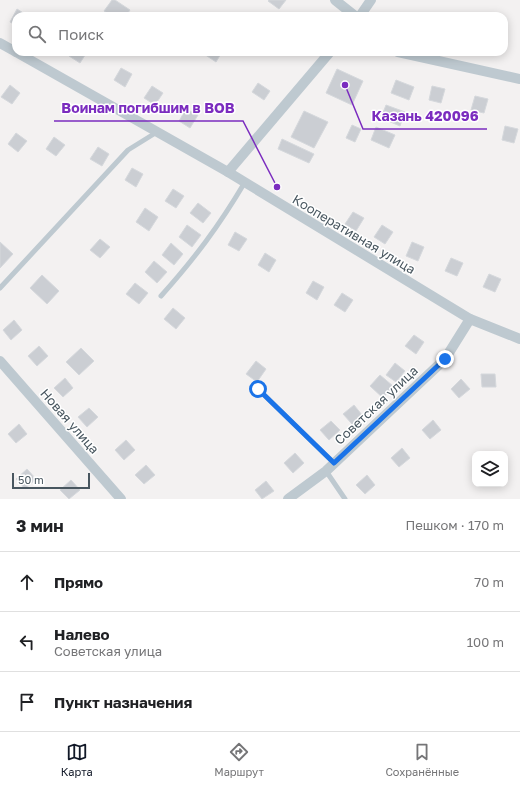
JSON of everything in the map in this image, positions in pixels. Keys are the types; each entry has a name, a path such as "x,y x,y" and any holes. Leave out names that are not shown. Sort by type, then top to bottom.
{"street":[{"path":"335,0 351,12"},
{"path":"363,12 371,0"},
{"name":"Кооперативная улица","path":"0,43 12,50"},
{"name":"Кооперативная улица","path":"23,56 228,172 470,319 520,339"},
{"path":"228,172 327,56"},
{"path":"416,56 520,79"},
{"name":"Советская улица","path":"288,499 326,471 445,359 470,319"},
{"name":"Новая улица","path":"0,361 121,499"}],"lane":[{"path":"0,288 128,150 157,132"},
{"path":"161,296 188,266 218,228 244,182"},
{"path":"258,389 334,463"},
{"path":"326,471 345,499"}],"building":[{"path":"112,0 115,0 130,10 129,12 104,11"},
{"path":"286,0 279,9 268,1"},
{"path":"69,56 84,56 80,63"},
{"path":"207,56 220,56 216,62"},
{"path":"121,68 132,74 125,87 114,80"},
{"path":"337,69 363,81 352,105 326,93"},
{"path":"396,80 414,87 409,100 391,93"},
{"path":"258,83 270,91 264,100 252,92"},
{"path":"10,85 20,93 12,104 1,97"},
{"path":"152,86 163,93 155,105 144,98"},
{"path":"432,86 445,89 441,103 429,100"},
{"path":"475,96 488,99 484,113 471,110"},
{"path":"386,105 405,112 400,126 381,118"},
{"path":"186,109 198,115 190,128 179,121"},
{"path":"304,111 328,122 314,148 291,137"},
{"path":"352,125 361,129 355,142 346,138"},
{"path":"505,126 518,129 514,143 502,140"},
{"path":"376,127 395,135 389,148 371,140"},
{"path":"16,133 27,141 18,152 8,144"},
{"path":"54,137 65,145 56,156 46,149"},
{"path":"282,139 314,154 309,163 278,149"},
{"path":"98,147 109,154 102,166 90,159"},
{"path":"132,168 143,174 136,187 125,180"},
{"path":"173,189 184,196 176,208 165,201"},
{"path":"198,203 211,213 203,223 190,213"},
{"path":"145,208 158,217 149,231 136,222"},
{"path":"353,212 364,218 356,231 345,224"},
{"path":"187,225 201,235 192,247 179,237"},
{"path":"382,225 393,232 385,244 374,237"},
{"path":"235,232 247,239 239,251 228,245"},
{"path":"100,239 110,247 100,258 90,250"},
{"path":"0,242 13,254 0,268"},
{"path":"412,242 424,247 418,261 406,256"},
{"path":"171,243 183,254 174,265 162,255"},
{"path":"265,253 276,260 269,272 258,265"},
{"path":"451,258 463,263 457,276 445,271"},
{"path":"154,261 167,272 157,283 145,272"},
{"path":"489,274 501,279 495,292 483,287"},
{"path":"42,275 59,291 47,304 30,288"},
{"path":"313,281 324,287 317,300 306,293"},
{"path":"135,283 148,293 139,304 126,294"},
{"path":"342,293 353,300 345,312 334,305"},
{"path":"173,308 185,318 176,329 164,319"},
{"path":"14,320 22,330 11,340 3,330"},
{"path":"414,335 424,342 416,354 405,346"},
{"path":"39,346 48,356 37,366 28,356"},
{"path":"81,348 94,361 79,375 66,362"},
{"path":"256,361 266,369 257,382 246,374"},
{"path":"395,363 405,371 396,382 386,375"},
{"path":"481,374 495,374 496,387 482,387"},
{"path":"380,375 393,386 383,398 370,386"},
{"path":"65,378 73,388 63,397 54,388"},
{"path":"461,379 470,389 459,398 451,389"},
{"path":"354,405 362,415 352,424 343,414"},
{"path":"89,408 98,417 87,427 78,417"},
{"path":"433,420 441,430 430,439 422,430"},
{"path":"331,421 340,430 329,440 320,430"},
{"path":"19,424 27,434 16,443 8,434"},
{"path":"126,440 135,450 124,460 115,450"},
{"path":"402,448 410,458 399,467 391,458"},
{"path":"295,453 304,463 293,473 284,463"},
{"path":"146,465 155,475 144,484 135,475"},
{"path":"27,469 36,479 25,489 16,479"},
{"path":"367,475 375,485 365,494 356,485"},
{"path":"71,480 80,490 69,499 60,490"},
{"path":"266,481 274,491 262,499 255,490"}],"place":[{"name":"Казань 420096","path":"345,85"},
{"name":"Воинам погибшим в ВОВ","path":"277,187"}],"route":[{"path":"258,389 334,463 445,359"}]}
